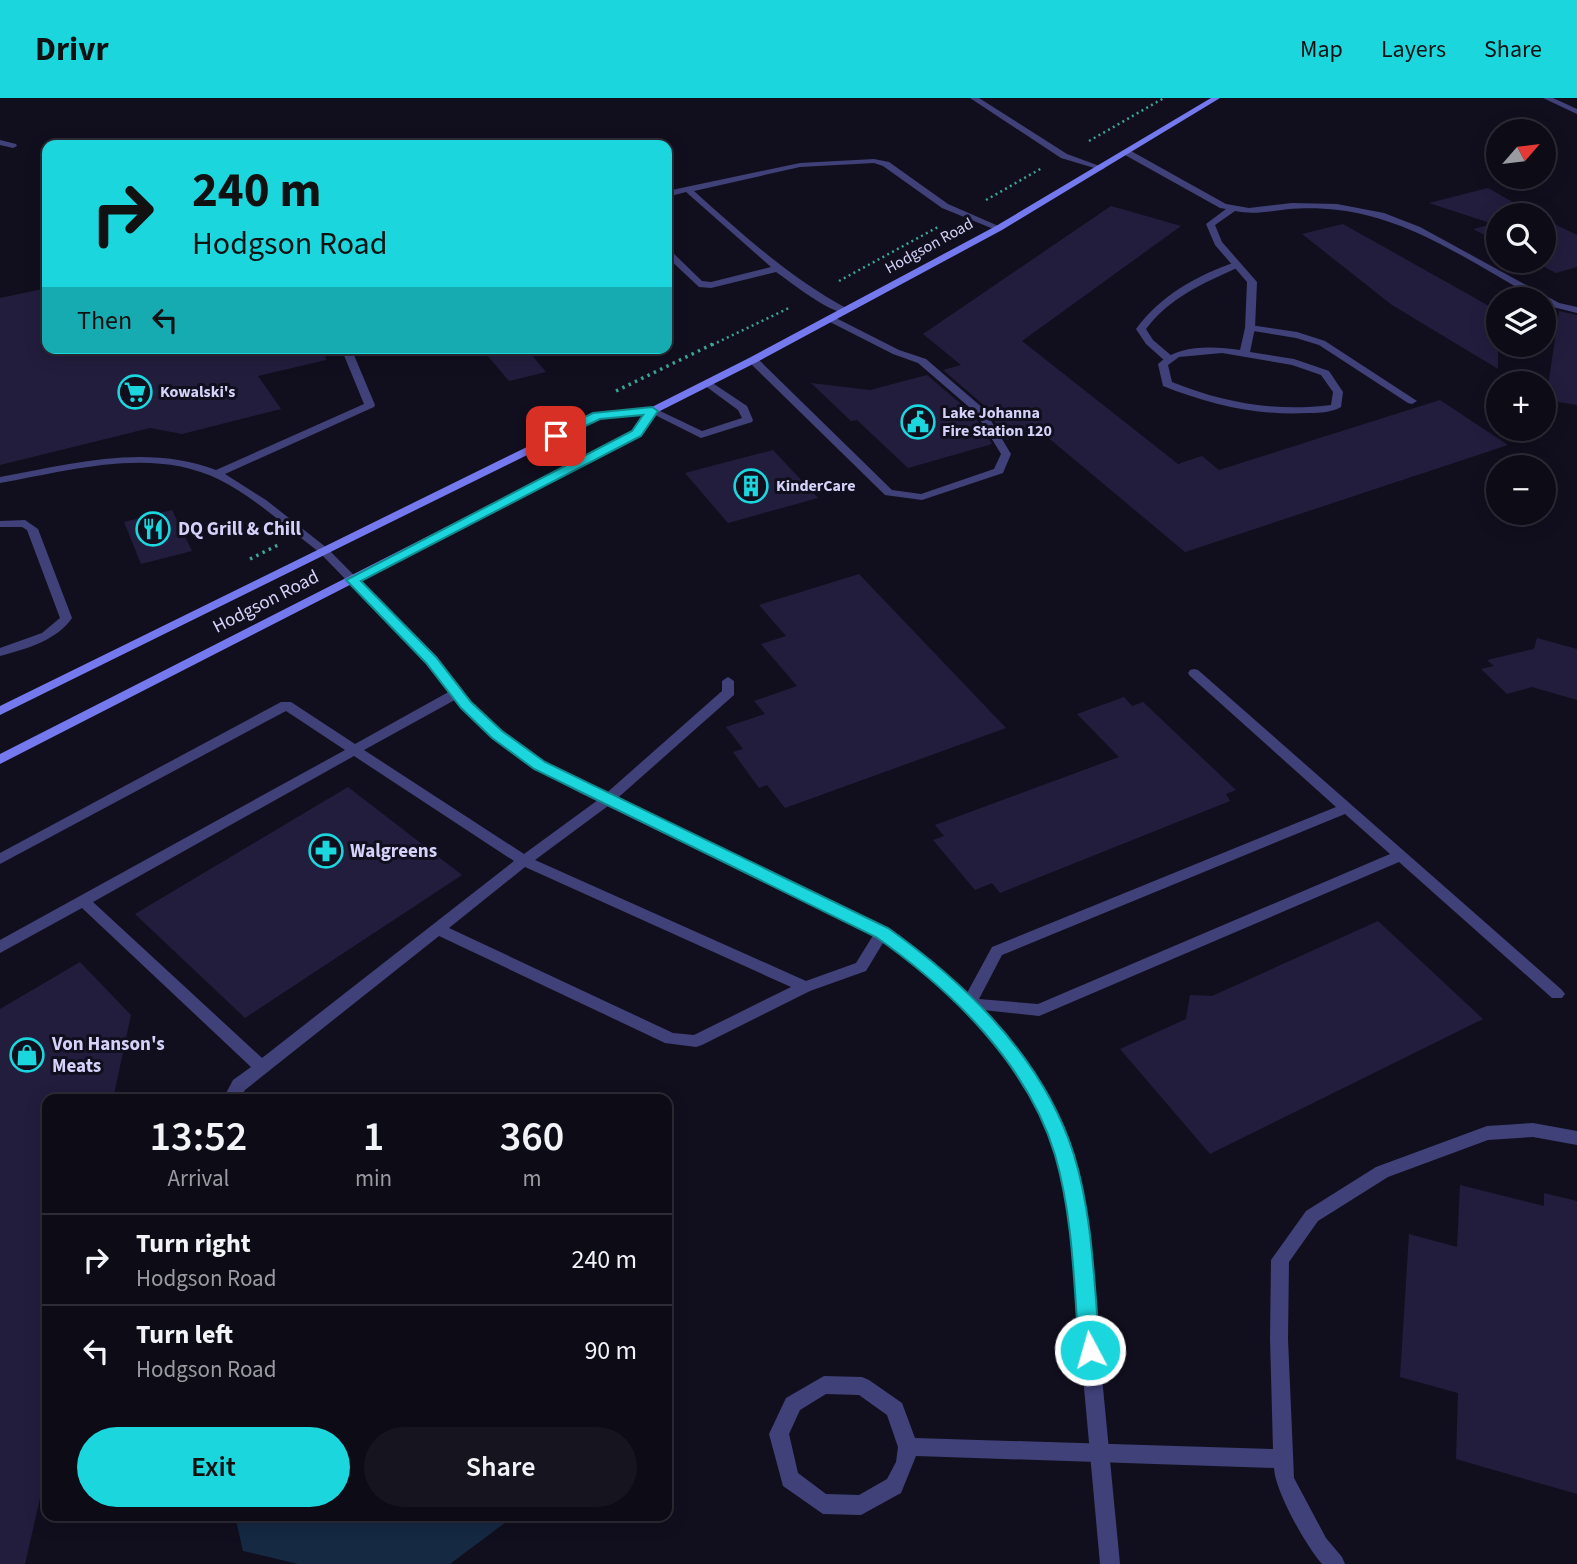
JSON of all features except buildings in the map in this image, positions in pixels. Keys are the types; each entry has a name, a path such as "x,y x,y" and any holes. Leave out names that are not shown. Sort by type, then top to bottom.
{"main road":[{"name":"Hodgson Road","path":"1,707 598,416 652,411 754,360 999,228 1128,153 1215,98"},
{"name":"Hodgson Road","path":"0,760 637,434 652,411"}],"street":[{"path":"974,98 1064,156 1101,168"},
{"path":"1546,98 1577,112"},
{"path":"0,142 13,146"},
{"path":"1128,153 1223,206 1249,211 1292,206 1337,207 1381,215 1417,229 1556,305 1577,310"},
{"path":"672,193 800,165 874,161 886,164 945,206 999,228"},
{"path":"687,189 776,268 813,296 845,311"},
{"path":"1234,208 1210,224 1218,243 1252,282 1250,328 1245,352"},
{"path":"672,257 699,284 711,285 776,268"},
{"path":"1169,359 1149,342 1141,329 1146,321 1158,305 1236,265"},
{"path":"754,360 889,493 922,497 999,471 1006,454 981,411 922,361 896,352 831,319"},
{"path":"1250,328 1297,335 1322,343 1412,401"},
{"path":"1223,350 1245,352 1294,362 1325,373 1338,392 1336,407 1300,413 1196,397 1167,384 1163,364 1176,354 1223,350"},
{"path":"216,474 370,405 349,354"},
{"path":"652,411 701,435 748,420 743,408 708,383"},
{"path":"0,480 97,464 138,461 167,461 216,474 254,498 323,550 431,660 457,693 497,735 540,766 882,933 927,965 969,1004 1010,1053 1041,1101 1064,1154 1078,1222 1110,1564"},
{"path":"0,524 25,523 32,529 66,618 62,625 37,638 0,652"},
{"path":"1194,673 1557,994"},
{"path":"234,1094 239,1085 524,861 607,800 729,692 728,681"},
{"path":"0,947 457,693"},
{"path":"0,859 286,705 524,861 805,987"},
{"path":"969,1004 997,951 1346,808"},
{"path":"969,1004 1039,1010 1400,856"},
{"path":"82,901 262,1067"},
{"path":"438,929 671,1039 696,1041 805,987 860,968 882,933"},
{"path":"1335,1564 1319,1545 1284,1479 1279,1339 1280,1260 1312,1216 1382,1172 1487,1133 1534,1130 1577,1138"},
{"path":"824,1385 862,1386 895,1409 908,1447 905,1464 894,1486 861,1505 823,1504 790,1479 779,1434 793,1404 824,1385"},
{"path":"908,1447 1284,1459"}],"path":[{"path":"1080,146 1164,98"},
{"path":"984,202 1049,164"},
{"path":"833,285 949,221"}],"water":[{"path":"236,1521 507,1521 450,1564 298,1564 243,1551"}],"place":[{"name":"Kowalski's","path":"135,392"},
{"name":"Lake Johanna Fire Station 120","path":"918,422"},
{"name":"KinderCare","path":"751,486"},
{"name":"DQ Grill & Chill","path":"153,529"},
{"name":"Walgreens","path":"326,851"},
{"name":"Von Hanson's Meats","path":"27,1055"}],"route":[{"path":"556,436 598,416 652,411 637,434 353,580 431,660 466,705 497,735 540,766 585,790 837,908 882,933 927,965 969,1004 1010,1053 1041,1101 1064,1154 1078,1222 1090,1350"}]}
